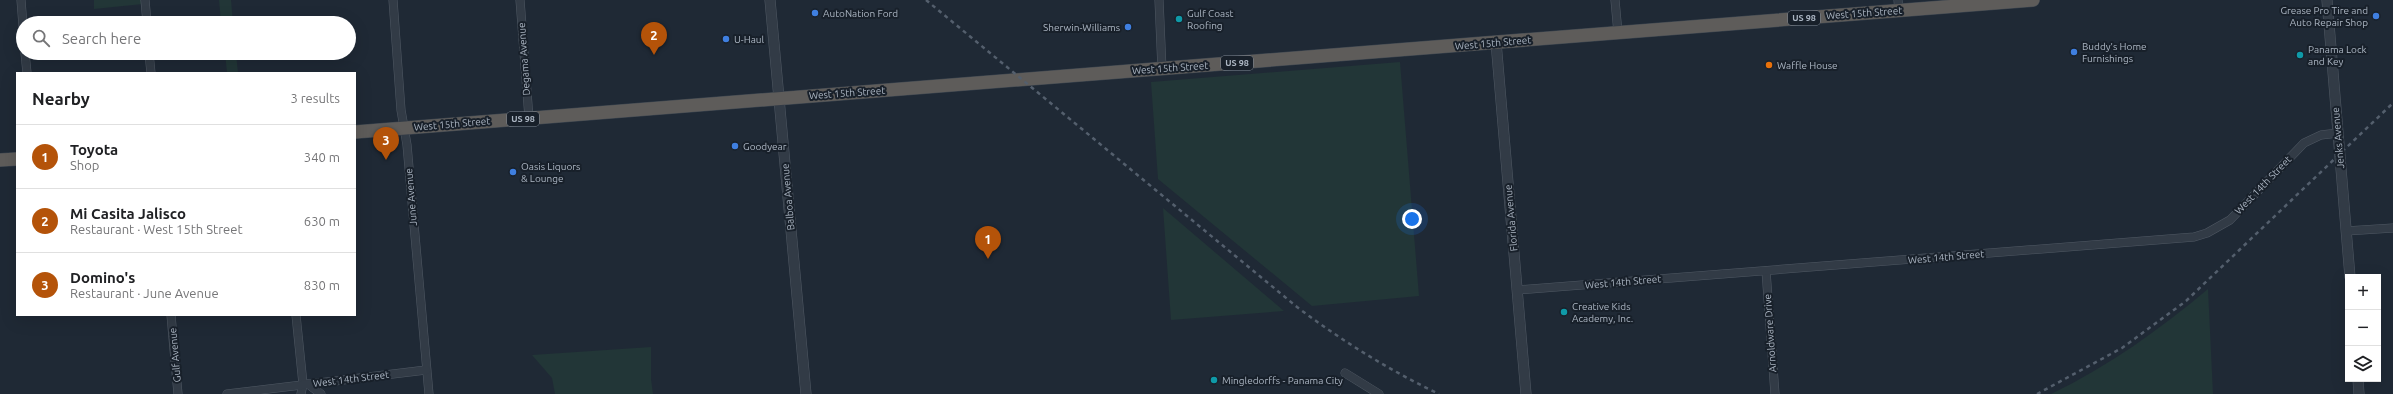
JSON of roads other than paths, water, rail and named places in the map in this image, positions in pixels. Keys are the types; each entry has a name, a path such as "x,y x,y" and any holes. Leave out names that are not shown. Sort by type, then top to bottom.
{"highway":[{"name":"West 15th Street","path":"356,132 1618,33 1898,5 2033,0"},
{"path":"0,160 16,159"}],"street":[{"path":"21,0 22,16"},
{"path":"145,0 146,16"},
{"name":"June Avenue","path":"393,0 401,110 404,128 429,394"},
{"name":"Degama Avenue","path":"520,0 529,118"},
{"name":"Balboa Avenue","path":"770,0 806,394"},
{"path":"1159,0 1162,69"},
{"path":"1615,0 1618,33"},
{"name":"Jenks Avenue","path":"2326,0 2350,274"},
{"name":"Florida Avenue","path":"1496,42 1526,394"},
{"path":"26,60 27,72"},
{"path":"150,60 151,72"},
{"name":"West 14th Street","path":"1517,290 2194,237 2207,233 2230,220 2304,143 2321,135 2338,133"},
{"path":"2346,231 2393,228"},
{"name":"Arnoldware Drive","path":"1766,271 1775,394"},
{"name":"Gulf Avenue","path":"171,316 178,394"},
{"path":"296,316 306,384 300,394"},
{"name":"West 14th Street","path":"227,394 426,370"},
{"path":"1345,373 1369,391 1379,394"},
{"path":"2358,382 2359,394"},
{"path":"306,384 321,394"}],"railway":[{"path":"926,0 1297,307 1331,332 1366,354 1439,394"},
{"path":"2037,394 2122,348 2186,301 2393,103"}],"place":[{"name":"AutoNation Ford","path":"815,13"},
{"name":"Grease Pro Tire and Auto Repair Shop","path":"2376,16"},
{"name":"Gulf Coast Roofing","path":"1179,19"},
{"name":"Sherwin-Williams","path":"1128,27"},
{"name":"U-Haul","path":"726,39"},
{"name":"Buddy's Home Furnishings","path":"2074,52"},
{"name":"Mi Casita Jalisco","path":"654,55"},
{"name":"Panama Lock and Key","path":"2300,55"},
{"name":"Waffle House","path":"1769,65"},
{"name":"Goodyear","path":"735,146"},
{"name":"Domino's","path":"386,160"},
{"name":"Oasis Liquors & Lounge","path":"513,172"},
{"name":"Toyota","path":"988,259"},
{"name":"Creative Kids Academy, Inc.","path":"1564,312"},
{"name":"Mingledorffs - Panama City","path":"1214,380"}]}
